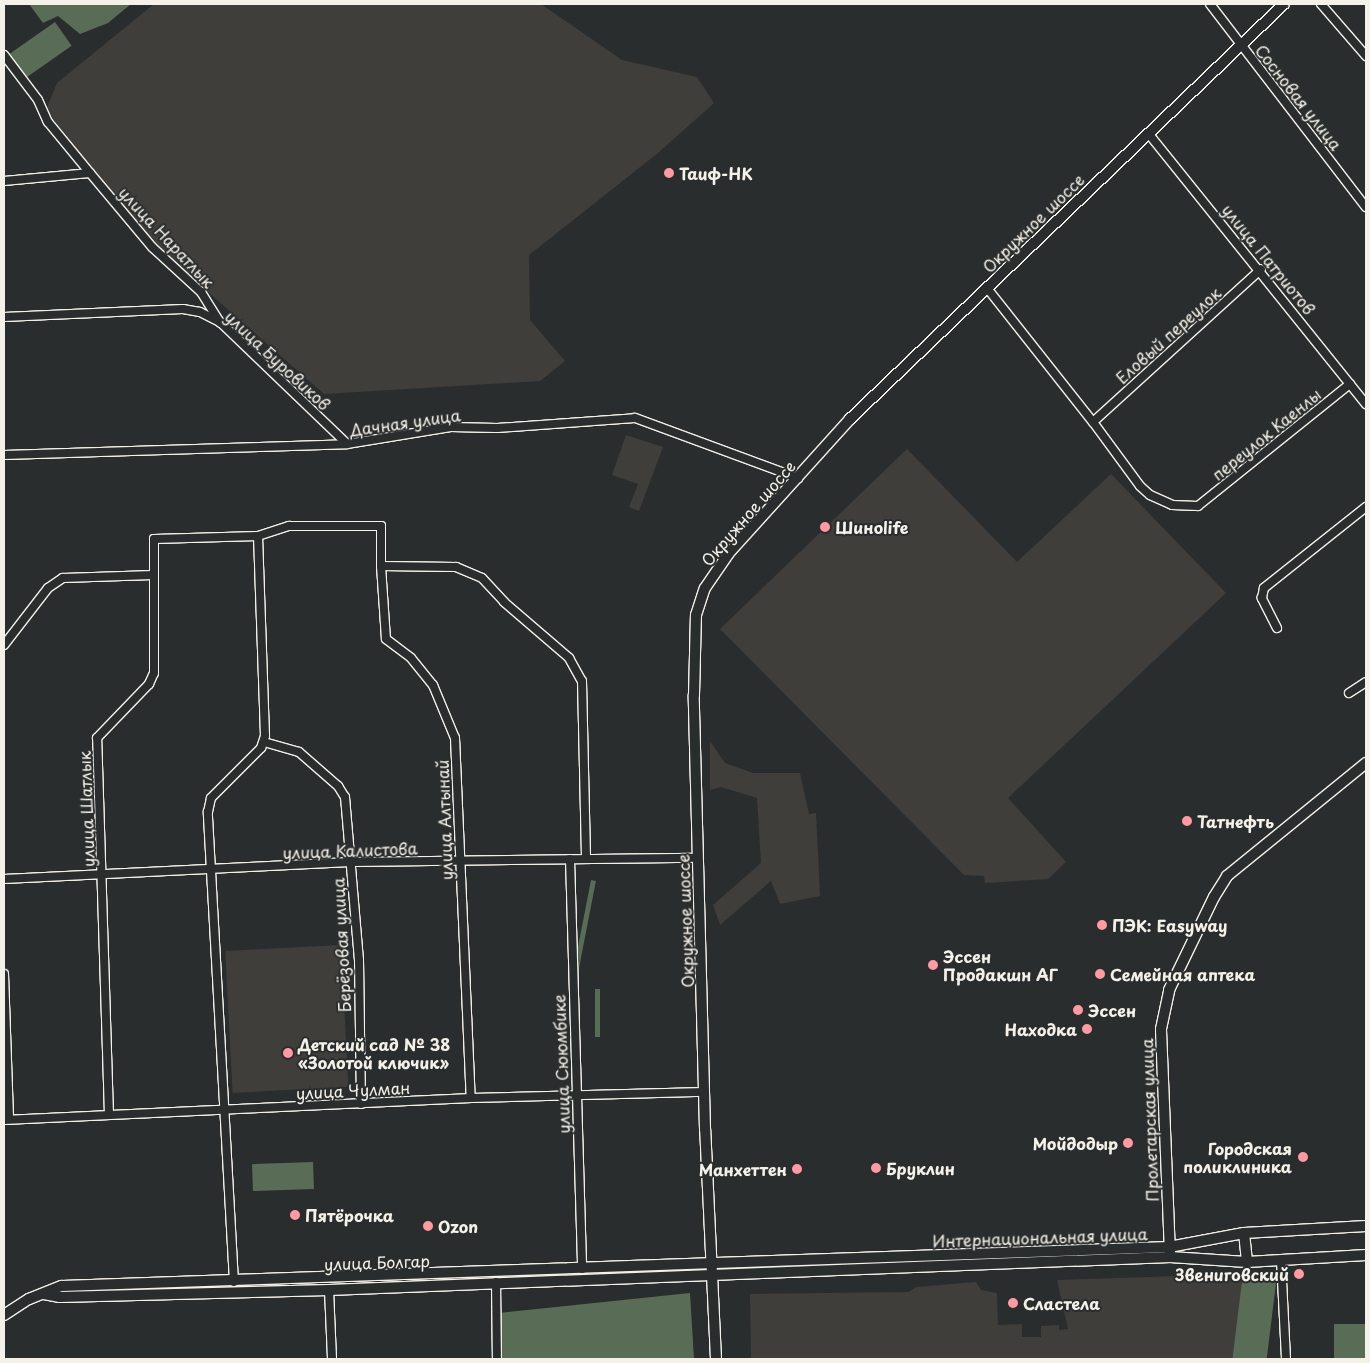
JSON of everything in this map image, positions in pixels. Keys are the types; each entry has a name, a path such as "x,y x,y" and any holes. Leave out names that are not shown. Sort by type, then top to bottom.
{"street":[{"name":"Сосновая улица","path":"1210,4 1366,207"},
{"name":"Окружное шоссе","path":"716,1359 704,1092 694,662 699,603 704,588 728,553 850,419 1284,4"},
{"path":"1321,4 1366,56"},
{"name":"улица Наратлык","path":"4,55 38,100 48,122 152,247 201,292 220,322"},
{"name":"улица Патриотов","path":"1148,133 1261,269 1366,404"},
{"path":"4,181 90,173"},
{"name":"Еловый переулок","path":"1093,422 1261,269"},
{"path":"987,288 1093,422"},
{"name":"улица Буровиков","path":"4,317 183,309 200,312 220,322 347,444"},
{"name":"переулок Каенлы","path":"1093,422 1140,486 1150,495 1172,505 1198,506 1350,384"},
{"name":"Дачная улица","path":"4,455 347,444 451,427 497,428 634,418 798,478"},
{"path":"1277,628 1262,598 1264,588 1366,507"},
{"name":"улица Алтынай","path":"258,536 289,526 381,526 381,566 386,639 412,658 433,685 455,738 471,1098"},
{"path":"234,1282 208,812 211,798 264,742 258,536"},
{"name":"улица Шатлык","path":"109,1115 97,738 152,679 154,539 258,536"},
{"path":"381,566 456,567 474,572 577,667 582,681 586,858"},
{"path":"4,645 48,588 63,578 153,575"},
{"path":"1349,693 1366,682"},
{"name":"Берёзовая улица","path":"264,742 299,752 342,791 351,862 358,960 361,1104"},
{"name":"Пролетарская улица","path":"1169,1252 1161,1039 1162,1015 1169,990 1214,897 1227,876 1366,762"},
{"name":"улица Калистова","path":"4,879 101,877 351,862 698,858"},
{"name":"улица Сююмбике","path":"570,859 582,1269"},
{"path":"4,974 6,1119"},
{"name":"улица Чулман","path":"6,1119 471,1098 704,1092"},
{"name":"Интернациональная улица","path":"1169,1252 1244,1233 1366,1226"},
{"path":"1244,1233 1247,1262"},
{"name":"Интернациональная улица","path":"712,1269 1169,1252 1247,1262 1366,1255"},
{"path":"1281,1260 1286,1359"},
{"name":"улица Болгар","path":"4,1315 19,1304 62,1286 234,1282 582,1269 712,1269"},
{"name":"улица Болгар","path":"44,1294 60,1297 329,1290 712,1269"},
{"path":"496,1282 496,1359"},
{"path":"329,1290 332,1359"}],"shaded area":[{"path":"154,4 541,4 622,60 697,77 714,103 658,153 529,255 530,320 565,361 540,381 324,394 151,242 46,110 57,83"},
{"path":"626,435 663,447 639,511 629,507 638,484 612,475"},
{"path":"907,449 1017,562 1111,474 1226,593 1008,798 1066,862 1048,879 985,883 984,876 964,875 720,629"},
{"path":"710,741 725,763 753,773 800,773 809,814 816,813 820,896 780,904 771,881 720,925 713,905 761,863 757,798 721,787 710,790"},
{"name":"Детский сад № 38 «Золотой ключик»","path":"341,945 348,1087 233,1093 225,951"},
{"path":"1241,1274 1244,1359 751,1359 750,1294 909,1292 916,1287 976,1282 981,1290 997,1293 998,1325 1022,1324 1022,1337 1041,1337 1041,1326 1059,1325 1059,1330 1068,1329 1057,1280"}],"green space":[{"path":"29,4 131,4 108,23 80,34 58,16 43,23"},
{"path":"55,22 72,46 25,78 8,55"},
{"path":"591,880 596,881 577,977 572,976"},
{"path":"595,989 600,989 600,1037 595,1037"},
{"path":"313,1162 314,1189 253,1191 252,1164"},
{"path":"1243,1273 1277,1277 1267,1359 1233,1358"},
{"path":"690,1293 694,1359 501,1359 499,1313"},
{"path":"1334,1324 1366,1324 1366,1359 1334,1359"}],"place":[{"name":"Таиф-НК","path":"669,173"},
{"name":"Шиноlife","path":"825,527"},
{"name":"Татнефть","path":"1187,821"},
{"name":"ПЭК: Easyway","path":"1102,925"},
{"name":"Эссен Продакшн АГ","path":"933,965"},
{"name":"Семейная аптека","path":"1100,974"},
{"name":"Эссен","path":"1078,1010"},
{"name":"Находка","path":"1087,1029"},
{"name":"Детский сад № 38 «Золотой ключик»","path":"288,1053"},
{"name":"Мойдодыр","path":"1128,1143"},
{"name":"Городская поликлиника","path":"1303,1157"},
{"name":"Бруклин","path":"876,1168"},
{"name":"Манхеттен","path":"797,1169"},
{"name":"Пятёрочка","path":"295,1215"},
{"name":"Ozon","path":"428,1226"},
{"name":"Звениговский","path":"1299,1274"},
{"name":"Сластела","path":"1013,1303"}]}
